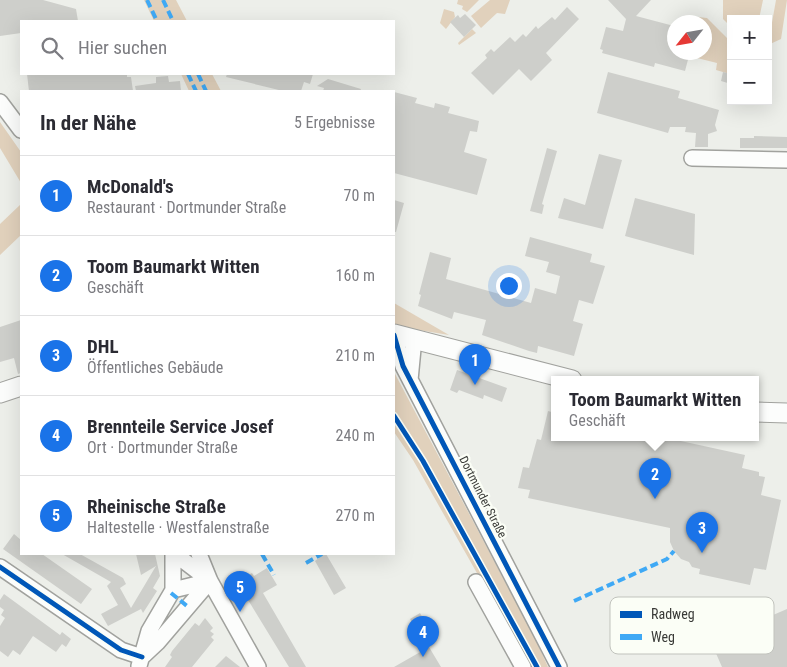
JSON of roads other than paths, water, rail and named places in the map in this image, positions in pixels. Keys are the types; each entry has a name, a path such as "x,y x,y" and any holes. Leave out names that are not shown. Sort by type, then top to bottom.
{"main road":[{"name":"Dortmunder Straße","path":"395,334 557,376"},
{"path":"0,393 20,386"},
{"path":"759,412 787,413"}],"street":[{"path":"0,102 20,129"},
{"path":"692,158 787,160"},
{"name":"Dortmunder Straße","path":"395,338 403,366 559,667"},
{"path":"410,380 414,338"},
{"path":"140,662 149,630 174,590 174,555"},
{"path":"175,555 210,581"},
{"path":"199,555 210,581 258,667"},
{"path":"0,567 140,662"},
{"path":"174,590 210,581"},
{"path":"140,662 210,581"},
{"path":"476,582 523,667"}],"place":[{"name":"McDonald's","path":"475,385"},
{"name":"Toom Baumarkt Witten","path":"655,499"},
{"name":"DHL","path":"702,553"},
{"name":"Rheinische Straße","path":"240,612"},
{"name":"Brennteile Service Josef","path":"423,657"}]}
